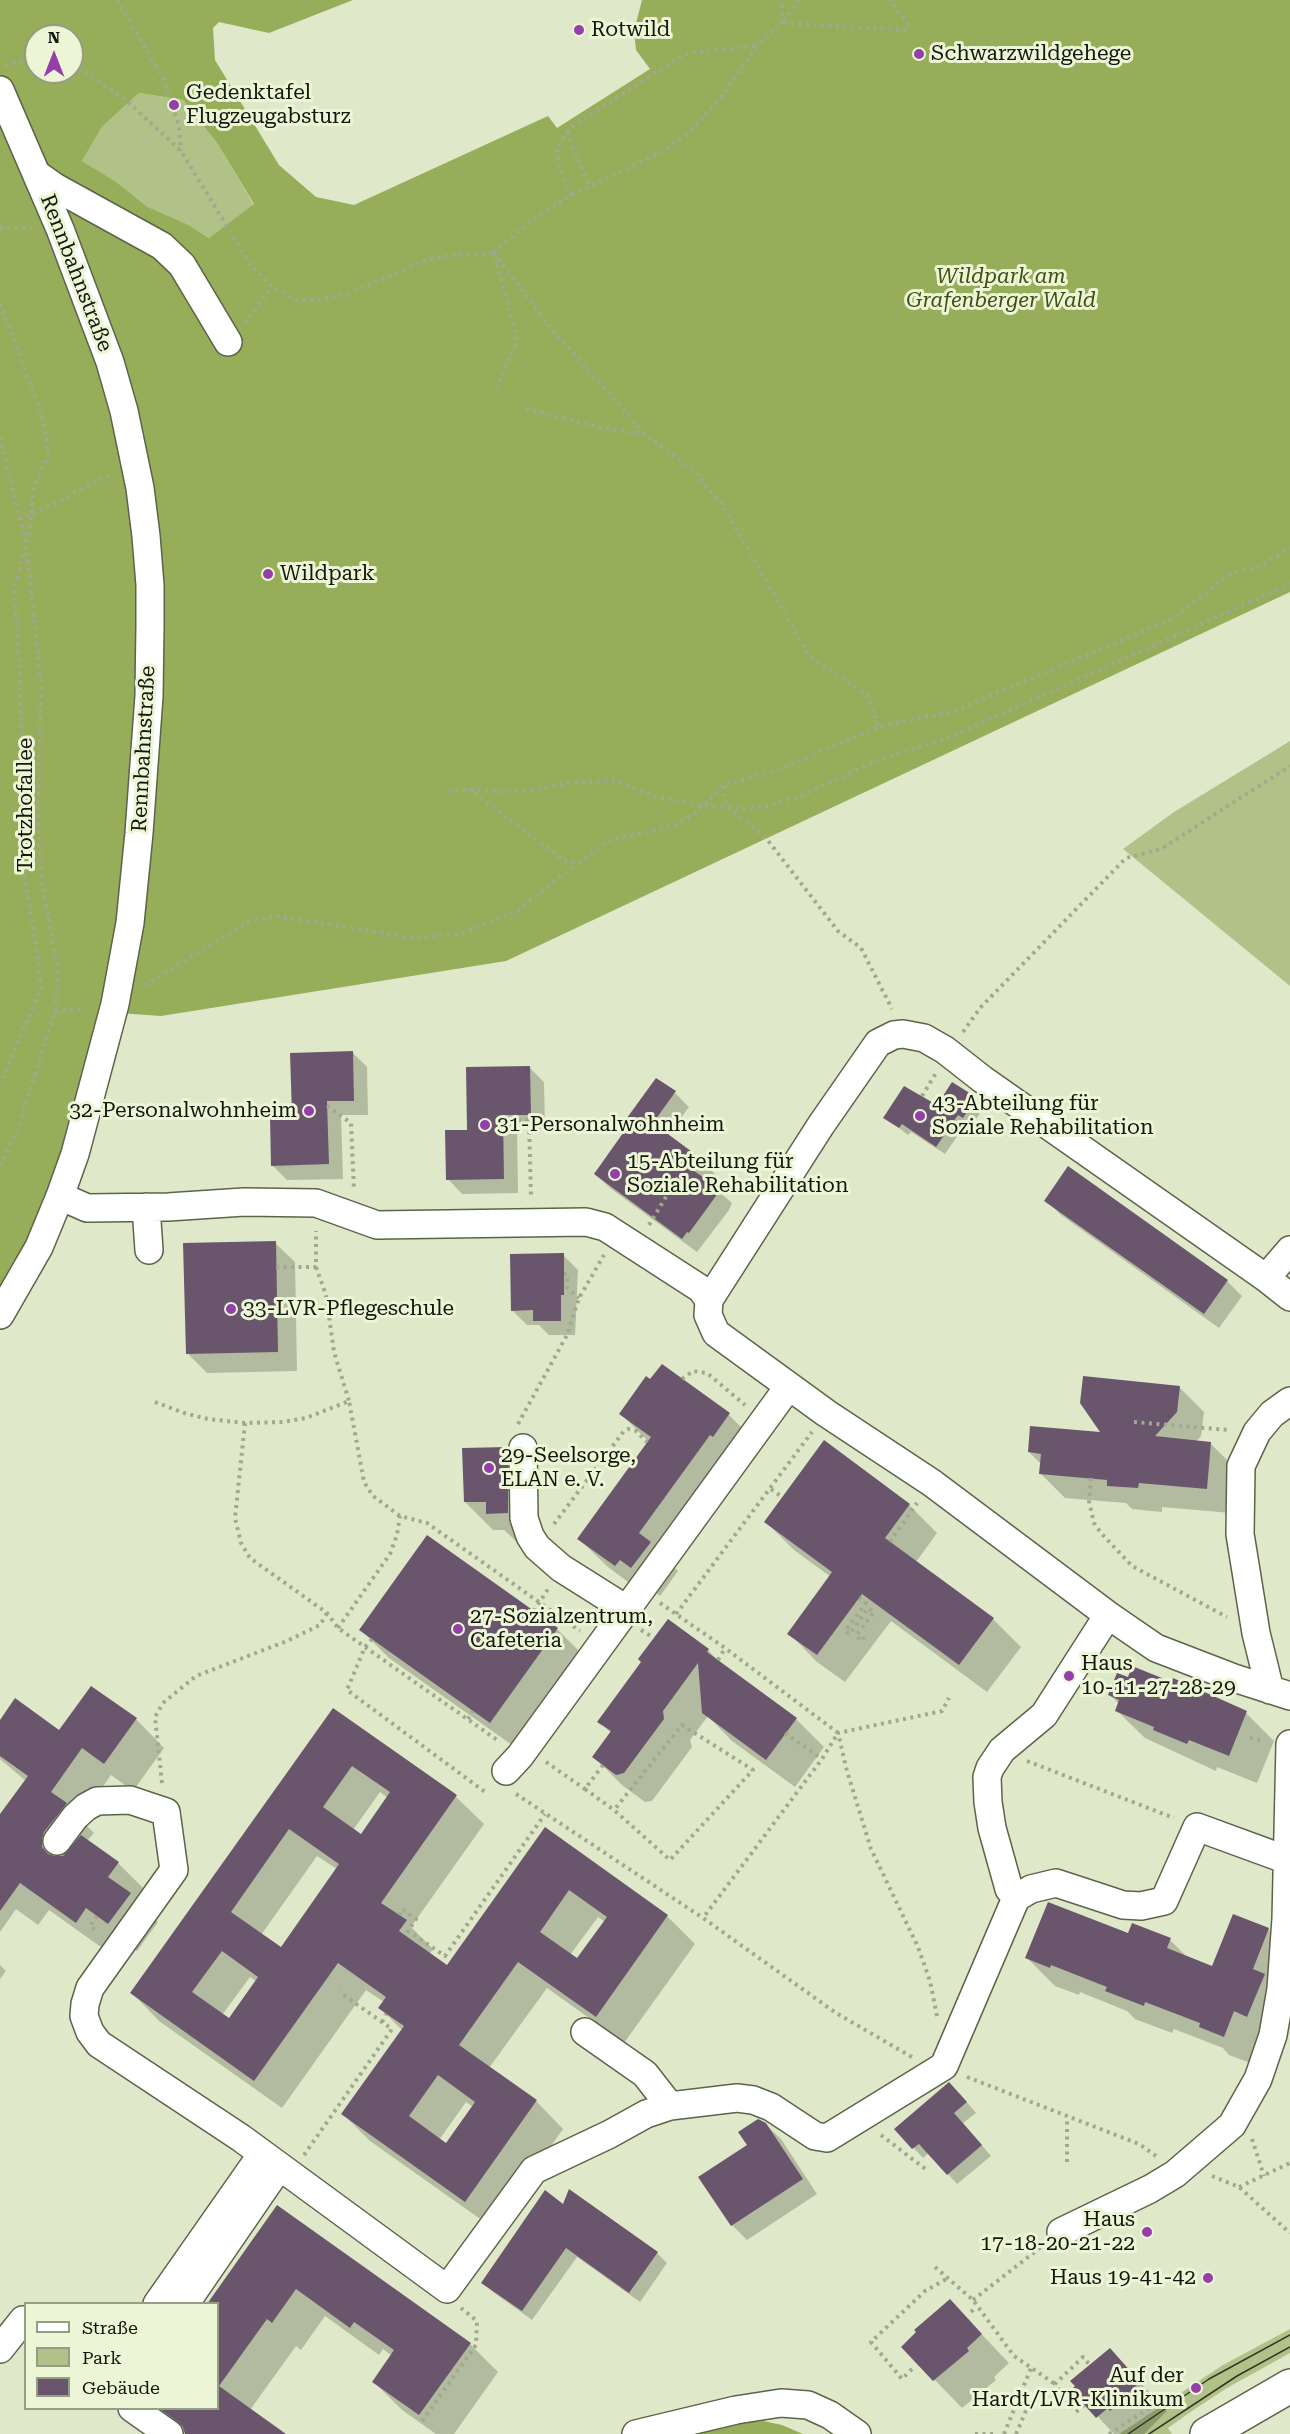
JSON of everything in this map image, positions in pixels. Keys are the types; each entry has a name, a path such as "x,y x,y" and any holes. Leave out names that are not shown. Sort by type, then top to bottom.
{"main road":[{"path":"1212,2432 1290,2385"}],"street":[{"name":"Rennbahnstraße","path":"0,90 60,229 110,362 124,411 135,468 146,536 150,585 148,696 130,923 115,1004 78,1144 60,1196 39,1247 0,1316"},
{"name":"Rennbahnstraße","path":"38,176 162,246 182,265 228,342"},
{"path":"1280,1693 1156,1648 1108,1615 932,1483 826,1413 716,1333 708,1315 709,1300 821,1125 878,1042 903,1034 924,1038 949,1053 982,1079 1290,1297"},
{"path":"60,1196 87,1208 244,1202 316,1203 377,1226 586,1222 605,1227 627,1240 701,1289 709,1300"},
{"path":"146,1207 148,1250"},
{"path":"1266,1278 1290,1250"},
{"path":"516,1766 633,1599 789,1386"},
{"path":"1280,1693 1256,1634 1240,1534 1241,1466 1257,1432 1272,1414 1290,1401"},
{"path":"523,1448 524,1518 526,1527 537,1547 578,1580 633,1599"},
{"path":"1016,1898 1009,1888 992,1828 987,1777 1002,1750 1044,1715 1108,1615"},
{"path":"1061,2232 1150,2190 1175,2174 1232,2125 1258,2079 1274,2035 1281,1989 1289,1861 1290,1744"},
{"path":"57,1841 75,1817 97,1801 130,1800 166,1812 174,1870 90,1988 85,2004 84,2016 90,2032 99,2044 277,2165 447,2289 534,2170 646,2114 670,2106 737,2098 753,2100 790,2118 821,2138 827,2138 939,2068 1016,1898 1031,1889 1056,1883 1123,1905 1141,1906 1164,1901 1197,1827 1289,1861"},
{"path":"585,2032 645,2074 670,2106"},
{"path":"159,2302 277,2165"},
{"path":"186,2302 277,2165"},
{"path":"0,2349 24,2320"},
{"path":"636,2434 736,2410 781,2403 808,2405 830,2415 857,2434"},
{"path":"755,2407 785,2412 812,2425 824,2434"},
{"path":"133,2410 169,2434"}],"path":[{"path":"117,0 163,78 179,126 180,151"},
{"path":"782,0 782,23"},
{"path":"84,71 128,102 180,151 250,264 272,287 297,300 322,299 350,293 424,261 451,255 494,254 530,221 571,195 661,152 688,134 726,91 758,45 782,23 799,0"},
{"path":"782,23 905,30 908,24 890,0"},
{"path":"571,195 558,162 557,151 567,132 574,125 685,54 758,45"},
{"path":"0,67 12,61 24,60"},
{"path":"567,132 589,186"},
{"path":"494,254 513,322 515,345 496,388"},
{"path":"494,254 549,326 645,434 695,472 723,506 810,657 868,696 878,727"},
{"path":"228,342 272,287"},
{"path":"0,304 42,416 47,438 48,459 36,479 27,546 14,589 21,681 20,852 37,950 41,989 0,1084"},
{"path":"526,409 603,428 645,434"},
{"name":"Trotzhofallee","path":"0,437 27,546 41,682 38,825 42,882 58,971 55,1012 18,1127 0,1166"},
{"path":"19,519 99,480 135,468"},
{"path":"468,789 565,861 574,864 581,863 602,844 613,839 659,831 676,824 724,785 785,767 878,727 954,711 1172,619 1232,573 1257,568 1290,548"},
{"path":"448,792 468,789 500,792 535,790 587,781 617,781 653,795 702,805 746,808 769,806 800,796 878,760 948,738 1290,584"},
{"path":"949,1053 980,1008 1126,858 1161,849 1290,766"},
{"path":"724,785 727,807 766,838 838,931 861,948 903,1034"},
{"path":"55,1012 115,1004 250,921 276,916 413,938 460,934 519,910 574,864"},
{"path":"327,1106 351,1124 343,1213 315,1232 316,1267 326,1295 334,1352 348,1401 364,1482 373,1496 400,1516 427,1523 601,1645"},
{"path":"503,1120 529,1120 531,1222"},
{"path":"523,1448 518,1441 518,1423 567,1335 579,1298 678,1177"},
{"path":"276,1267 316,1267"},
{"path":"564,1274 567,1274 567,1287 579,1298"},
{"path":"682,1379 693,1371 707,1373 764,1419"},
{"path":"155,1402 208,1419 245,1423 283,1422 306,1418 348,1401"},
{"path":"676,1614 826,1413"},
{"path":"1134,1422 1257,1432"},
{"path":"245,1423 236,1501 236,1530 250,1558 327,1613 338,1628 468,1719 516,1766 545,1814 703,1918 836,2013 939,2068 1139,2144 1166,2164 1175,2174"},
{"path":"537,1547 624,1431 628,1429 636,1431 648,1442"},
{"path":"1091,1478 1089,1501 1094,1523 1132,1566 1256,1634"},
{"path":"890,1542 932,1483"},
{"path":"770,1488 782,1497"},
{"path":"338,1628 390,1554 397,1535 400,1516"},
{"path":"859,1598 866,1603 845,1630 850,1634 868,1608 874,1612 856,1636 862,1641 864,1637"},
{"path":"633,1599 676,1614 838,1733 871,1849 918,1947 930,1981 939,2021"},
{"path":"166,1812 155,1717 163,1703 196,1677 287,1641 320,1625 327,1613"},
{"path":"372,1639 365,1647 347,1690 485,1792"},
{"path":"718,1660 725,1648"},
{"path":"703,1918 822,1759 838,1733 942,1711 949,1698"},
{"path":"468,1719 473,1711"},
{"path":"516,1766 585,1789 614,1810 670,1860 753,1770 682,1725 614,1810"},
{"path":"785,1733 822,1759"},
{"path":"1002,1750 1197,1827"},
{"path":"585,1789 603,1765"},
{"path":"399,1915 402,1909 416,1919 408,1931 445,1956 545,1814"},
{"path":"277,2165 392,2029 339,1992"},
{"path":"382,2022 386,2014"},
{"path":"1067,2117 1067,2162"},
{"path":"859,2118 928,2171"},
{"path":"1290,2163 1239,2187 1290,2233"},
{"path":"973,2300 1061,2232"},
{"path":"935,2267 973,2300 1014,2356 1055,2384 1076,2412 1084,2405"},
{"path":"912,2369 902,2379 871,2342 925,2292 948,2278"},
{"path":"422,2421 476,2345 477,2321 447,2298 447,2289"},
{"path":"971,2312 976,2307"},
{"path":"1055,2384 1083,2357 1089,2364"},
{"path":"1004,2434 1031,2368"},
{"path":"1016,2434 1028,2406 1021,2393"},
{"path":"1109,2434 1156,2404"},
{"path":"975,2434 993,2434"}],"green space":[{"name":"Wildpark am Grafenberger Wald","path":"0,0 353,0 269,33 219,22 213,28 215,60 279,165 316,197 354,205 548,116 557,128 650,69 636,50 634,31 642,0 1290,0 1290,592 506,961 161,1016 104,1012 60,1165 31,1235 0,1298","holes":["139,93 183,100 217,143 254,204 209,238 187,224 148,207 115,181 82,161 102,127"]},
{"path":"139,93 183,100 217,143 254,205 209,238 187,224 148,207 115,181 82,161 102,127"},
{"path":"1290,741 1290,986 1123,849 1174,812"},
{"path":"1290,2329 1290,2353 1227,2388 1192,2411 1168,2428 1172,2434 1119,2434 1223,2365"},
{"path":"763,2421 782,2425 803,2434 686,2434 722,2425"}],"building":[{"name":"32-Personalwohnheim","path":"353,1051 354,1101 327,1101 329,1164 271,1166 270,1116 292,1115 290,1053"},
{"name":"31-Personalwohnheim","path":"530,1066 531,1115 503,1115 504,1179 446,1180 445,1130 467,1130 466,1067"},
{"name":"15-Abteilung für Soziale Rehabilitation","path":"656,1078 676,1091 653,1123 703,1160 694,1171 719,1188 716,1196 682,1239 594,1174 628,1126 624,1122"},
{"name":"43-Abteilung für Soziale Rehabilitation","path":"952,1082 976,1097 963,1118 958,1115 936,1147 902,1124 899,1128 883,1118 904,1086 937,1105"},
{"path":"1068,1166 1228,1280 1204,1314 1044,1201"},
{"name":"33-LVR-Pflegeschule","path":"276,1241 278,1352 186,1354 183,1243"},
{"path":"564,1253 564,1295 561,1295 561,1321 533,1321 533,1310 511,1311 510,1254"},
{"path":"662,1364 730,1413 713,1437 710,1435 639,1533 651,1542 631,1568 620,1560 615,1566 577,1539 651,1437 619,1414 646,1376 650,1379"},
{"path":"1083,1376 1180,1386 1177,1412 1155,1436 1211,1442 1207,1489 1139,1483 1138,1488 1107,1486 1107,1480 1039,1474 1041,1454 1028,1452 1030,1426 1100,1432 1080,1403"},
{"path":"824,1440 910,1504 885,1538 994,1618 959,1665 862,1594 817,1655 787,1634 832,1572 764,1522"},
{"name":"29-Seelsorge, ELAN e. V.","path":"508,1447 508,1513 486,1514 486,1502 464,1502 462,1448"},
{"name":"27-Sozialzentrum, Cafeteria","path":"427,1535 558,1628 490,1723 359,1630"},
{"path":"668,1619 709,1649 707,1652 797,1718 766,1760 702,1713 698,1663 663,1711 664,1719 624,1773 616,1775 592,1757 611,1731 597,1722 641,1662 638,1659"},
{"path":"1132,1666 1172,1682 1173,1678 1247,1711 1229,1756 1189,1740 1187,1744 1115,1711 1119,1700 1108,1695 1117,1673 1128,1677"},
{"path":"91,1686 137,1718 104,1764 82,1748 51,1792 67,1803 44,1832 42,1847 48,1854 63,1856 81,1835 119,1862 108,1877 131,1893 108,1924 86,1908 76,1923 20,1883 0,1911 0,1814 28,1776 0,1756 0,1720 15,1698 59,1730"},
{"path":"333,1708 457,1795 381,1903 407,1920 399,1931 447,1965 545,1827 668,1915 596,2017 518,1962 459,2045 537,2100 465,2202 341,2114 404,2026 378,2008 386,1997 338,1963 254,2081 130,1993","holes":["352,1766 390,1792 361,1834 323,1807","289,1829 339,1864 281,1947 231,1912","569,1890 607,1917 577,1958 540,1932","222,1951 258,1977 229,2018 192,1992","438,2075 475,2102 446,2143 409,2116"]},
{"path":"1048,1902 1128,1933 1132,1923 1171,1938 1167,1948 1212,1966 1233,1914 1269,1928 1253,1969 1265,1974 1247,2017 1234,2011 1224,2037 1199,2027 1200,2023 1145,2002 1144,2006 1105,1991 1107,1987 1051,1965 1050,1968 1025,1958"},
{"path":"949,2082 967,2102 954,2113 982,2145 947,2175 919,2144 912,2149 894,2129"},
{"path":"758,2119 766,2123 803,2179 731,2226 698,2177 747,2145 738,2132"},
{"path":"569,2189 658,2252 629,2293 566,2248 522,2311 481,2283 545,2190 563,2204"},
{"path":"277,2205 471,2343 419,2415 372,2382 394,2350 354,2322 350,2328 296,2289 272,2323 267,2319 219,2386 219,2302 208,2302"},
{"path":"950,2299 982,2334 967,2348 969,2351 933,2381 901,2347 916,2332 914,2330"},
{"path":"1110,2348 1140,2382 1110,2411 1108,2408 1096,2418 1071,2390 1075,2386 1070,2381"},
{"path":"219,2386 286,2434 185,2434 178,2422 161,2410 219,2410"}],"tram line":[{"path":"1128,2434 1209,2379 1290,2335"},
{"path":"1149,2434 1237,2376 1290,2347"}],"place":[{"name":"Rotwild","path":"579,30"},
{"name":"Schwarzwildgehege","path":"919,54"},
{"name":"Gedenktafel Flugzeugabsturz","path":"174,105"},
{"name":"Wildpark","path":"268,574"},
{"name":"32-Personalwohnheim","path":"309,1111"},
{"name":"43-Abteilung für Soziale Rehabilitation","path":"920,1116"},
{"name":"31-Personalwohnheim","path":"485,1125"},
{"name":"15-Abteilung für Soziale Rehabilitation","path":"615,1174"},
{"name":"33-LVR-Pflegeschule","path":"231,1309"},
{"name":"29-Seelsorge, ELAN e. V.","path":"489,1468"},
{"name":"27-Sozialzentrum, Cafeteria","path":"458,1629"},
{"name":"Haus 10-11-27-28-29","path":"1069,1676"},
{"name":"Haus 17-18-20-21-22","path":"1147,2232"},
{"name":"Haus 19-41-42","path":"1208,2278"},
{"name":"Auf der Hardt/LVR-Klinikum","path":"1196,2388"}]}
